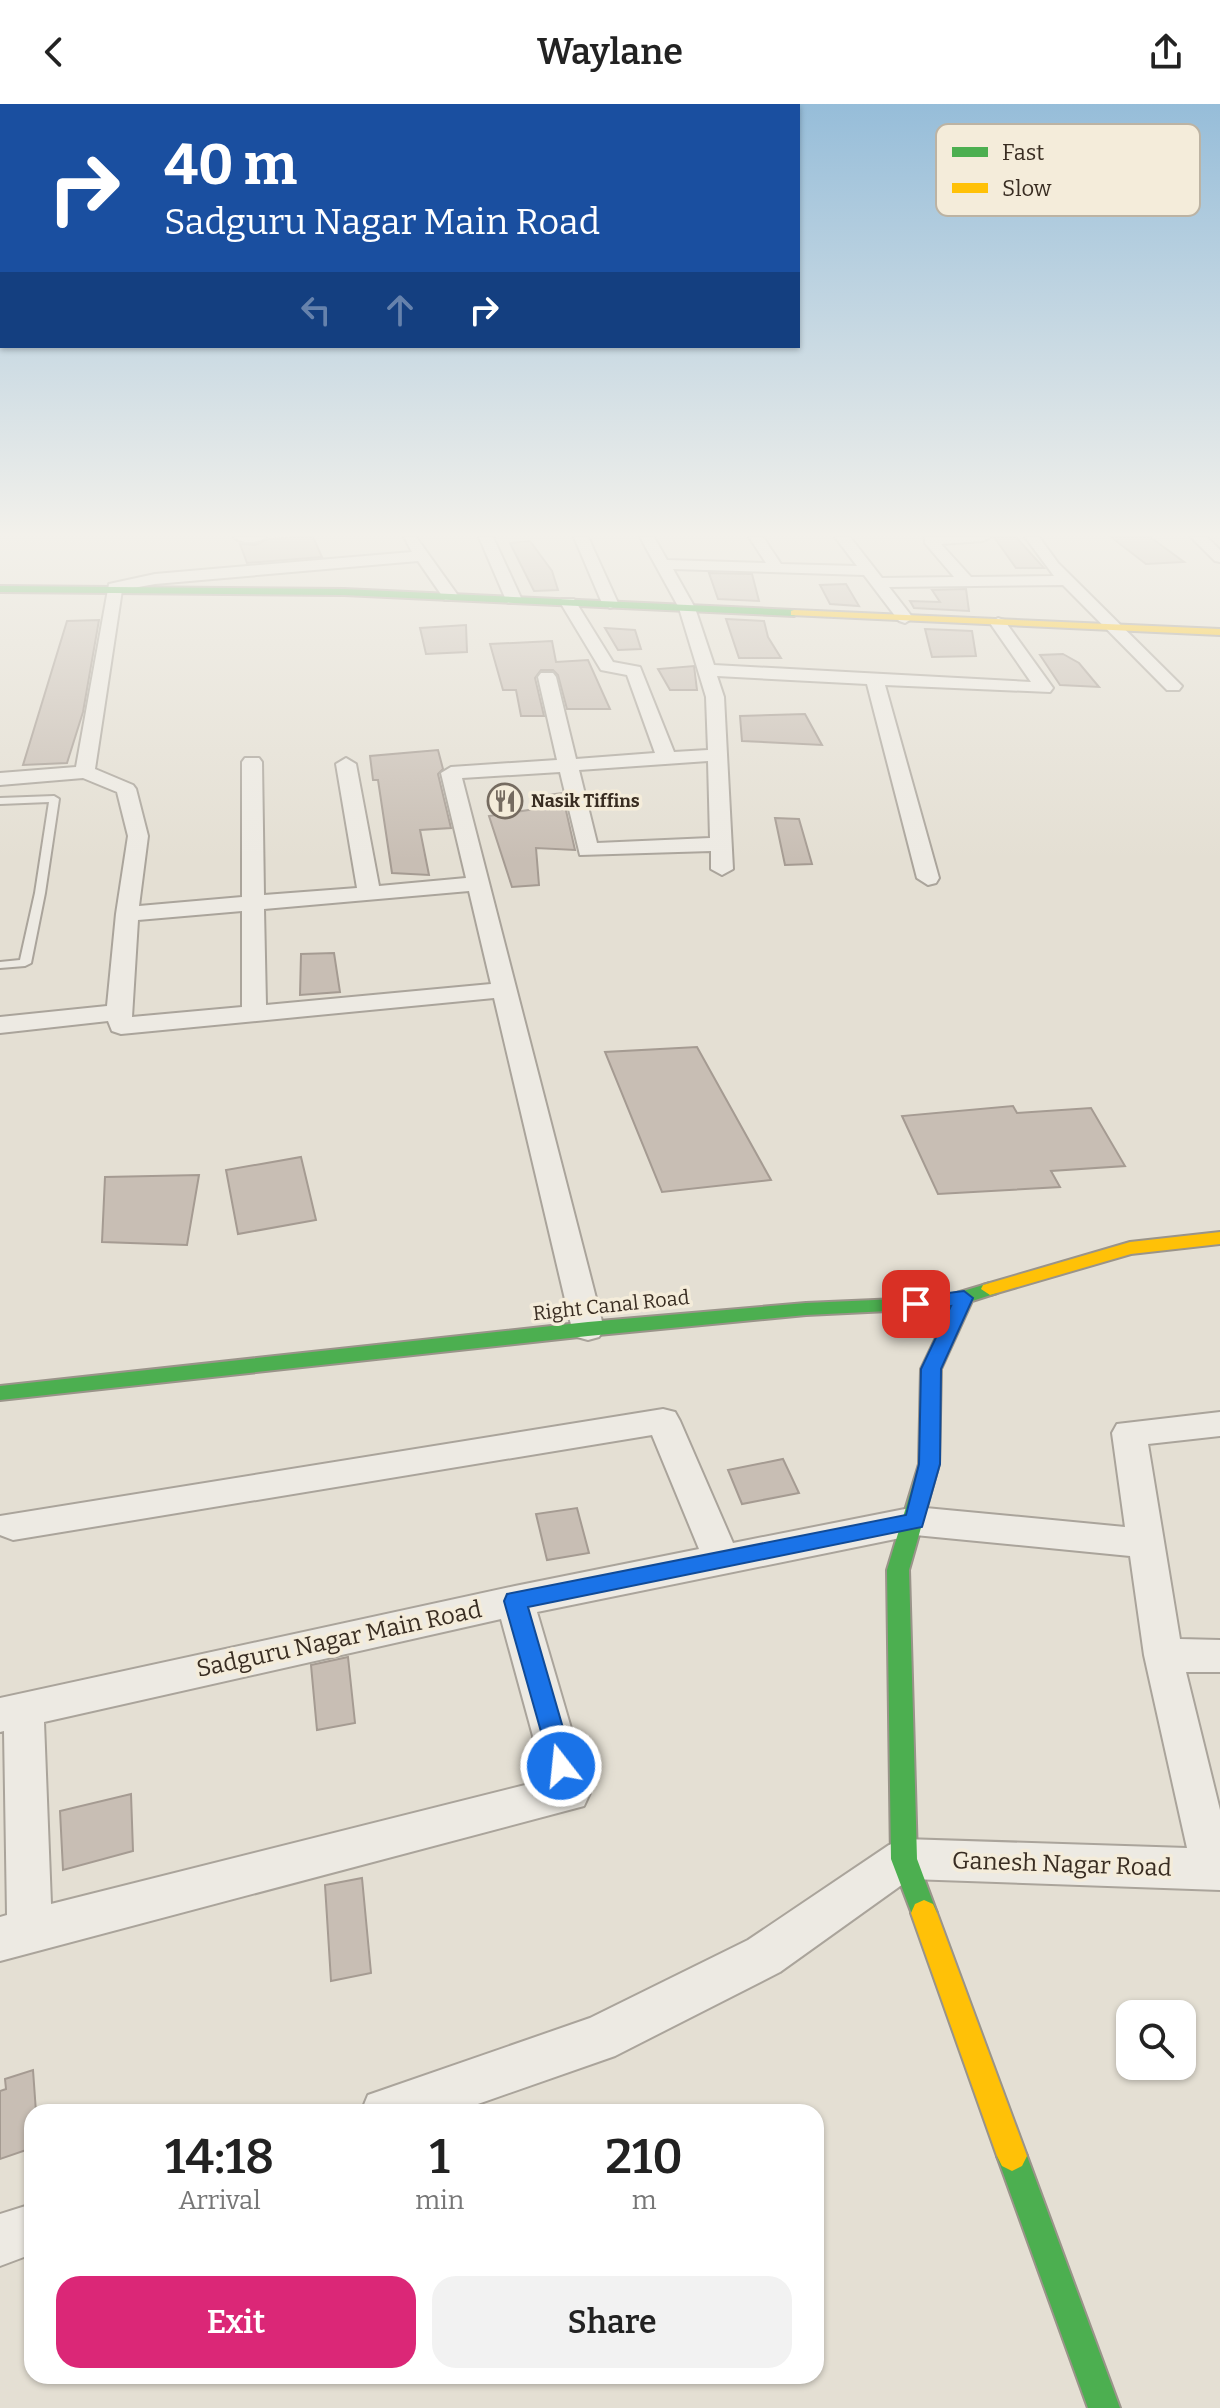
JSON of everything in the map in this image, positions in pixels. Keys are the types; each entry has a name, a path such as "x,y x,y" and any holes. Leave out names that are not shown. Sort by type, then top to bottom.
{"street":[{"path":"85,772 106,645"},
{"path":"594,645 607,666 634,671 667,759"},
{"path":"699,645 715,697 722,869"},
{"path":"707,670 1044,688 1013,645"},
{"path":"1132,645 1173,686"},
{"path":"547,677 588,850 721,844"},
{"path":"875,679 928,878"},
{"path":"588,1329 451,773 718,755"},
{"path":"252,762 254,1013"},
{"path":"346,764 369,893"},
{"path":"0,779 85,772 126,789 138,836 127,914 119,1012 121,1026 503,990"},
{"path":"127,914 476,884"},
{"path":"0,1025 119,1012"},
{"name":"Right Canal Road","path":"0,1393 588,1329 806,1309 944,1303 1130,1248 1220,1238"},
{"path":"964,1298 931,1369 929,1464 915,1521 898,1570 904,1859 1104,2408"},
{"path":"13,1526 663,1421 722,1560"},
{"path":"1217,1870 1163,1655 1129,1433 1220,1424"},
{"name":"Sadguru Nagar Main Road","path":"12,1712 515,1601 915,1521 1146,1543"},
{"path":"12,1712 15,1936 569,1793 515,1601"},
{"path":"1163,1655 1220,1656"},
{"path":"408,2104 598,2039 764,1956 904,1859"},
{"name":"Ganesh Nagar Road","path":"904,1859 1217,1870"},
{"path":"0,2240 24,2232"}],"lane":[{"path":"0,801 54,799 40,893 25,963 0,965"}],"building":[{"path":"60,645 95,645 83,712 67,763 23,765"},
{"path":"424,645 467,645 467,652 426,654"},
{"path":"490,645 553,645 556,662 588,660 610,709 567,709 558,675 553,670 541,670 535,678 544,716 521,716 516,690 503,690"},
{"path":"615,645 640,645 641,649 618,650"},
{"path":"735,645 773,645 781,658 739,658"},
{"path":"929,645 974,645 976,656 932,657"},
{"path":"1063,654 1079,663 1099,687 1060,685 1040,655"},
{"path":"694,666 697,690 670,690 658,669"},
{"path":"805,714 822,745 742,741 740,716"},
{"path":"438,750 443,769 438,774 451,828 420,830 429,875 392,873 378,780 373,780 370,756"},
{"path":"562,793 575,850 536,848 539,885 512,887 489,816 542,808 539,796"},
{"path":"775,818 799,819 812,864 785,865"},
{"path":"334,953 340,992 300,995 301,954"},
{"path":"697,1047 771,1180 662,1192 605,1052"},
{"path":"1013,1106 1017,1113 1091,1108 1125,1166 1051,1171 1060,1187 938,1194 902,1116"},
{"path":"301,1157 316,1220 238,1234 226,1170"},
{"path":"199,1175 187,1245 102,1242 105,1177"},
{"path":"783,1459 799,1493 742,1504 728,1470"},
{"path":"577,1508 589,1553 547,1560 536,1514"},
{"path":"348,1657 355,1723 317,1730 311,1665"},
{"path":"131,1794 133,1851 63,1870 60,1811"},
{"path":"362,1878 371,1973 331,1981 325,1885"},
{"path":"33,2070 35,2104 24,2104 24,2151 0,2159 0,2091 6,2089 5,2079"}],"traffic: fast":[{"path":"0,1393 588,1329 806,1309 944,1303 990,1289"},
{"path":"924,1913 904,1859 898,1570 929,1464 931,1369 964,1298"},
{"path":"1012,2156 1104,2408"}],"traffic: slow":[{"path":"990,1289 1130,1248 1220,1238"},
{"path":"924,1913 1012,2156"}],"place":[{"name":"Nasik Tiffins","path":"505,801"}],"route":[{"path":"561,1766 515,1601 915,1521 929,1464 931,1369 964,1298 944,1303 916,1304"}]}
